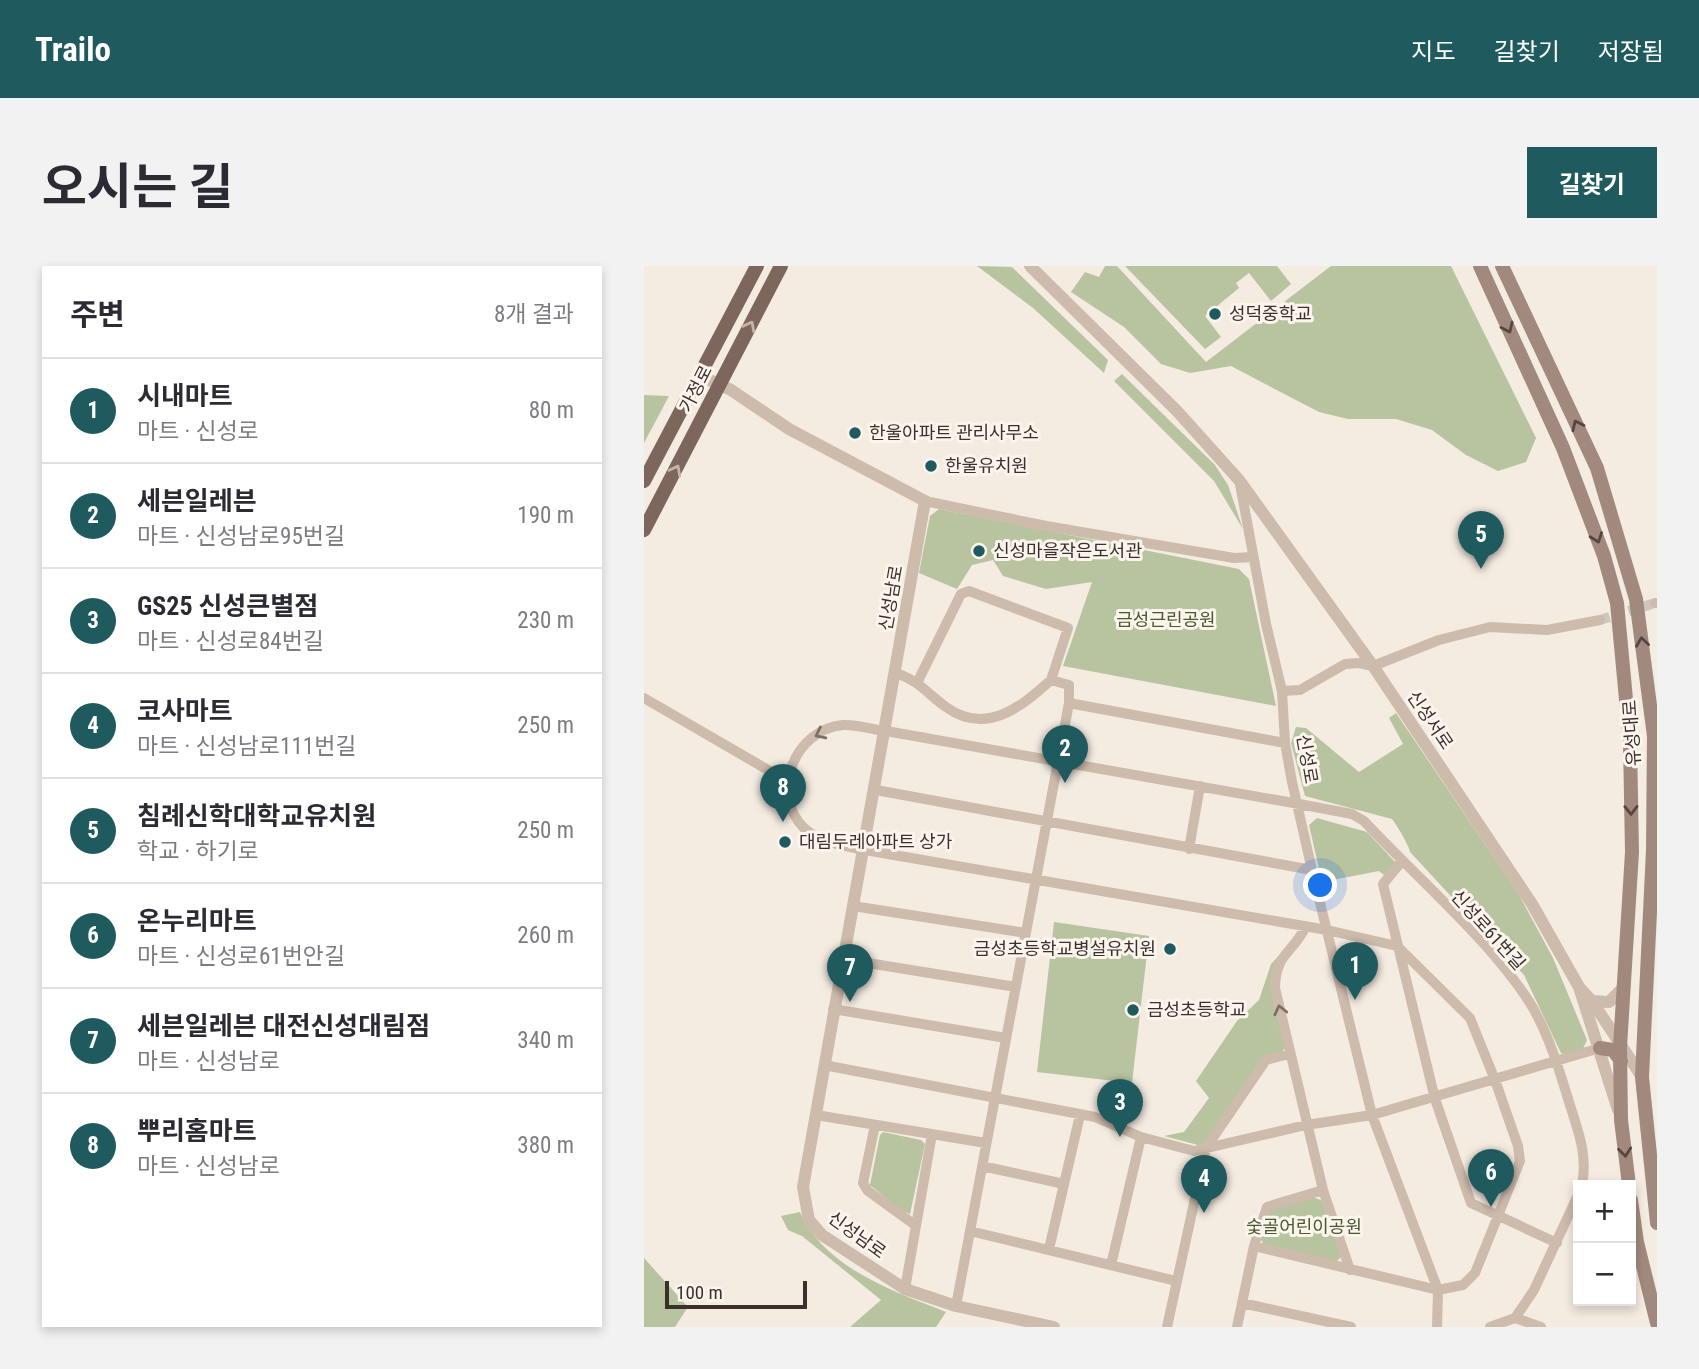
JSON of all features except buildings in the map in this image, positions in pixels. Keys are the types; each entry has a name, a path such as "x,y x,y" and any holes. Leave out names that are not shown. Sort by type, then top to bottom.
{"main road":[{"name":"가정로","path":"644,481 757,266"},
{"name":"가정로","path":"644,530 781,266"},
{"name":"유성대로","path":"1480,266 1563,447 1604,556 1617,603 1630,742 1632,852 1620,1054 1621,1120 1628,1180"},
{"name":"유성대로","path":"1502,266 1597,468 1636,599 1654,736 1653,850 1642,1076 1657,1223"},
{"path":"1600,1048 1620,1054"},
{"path":"1636,1235 1657,1323"}],"street":[{"path":"1030,266 1150,383 1240,480"},
{"path":"699,374 789,429 926,500 1046,526 1234,558 1252,557"},
{"name":"신성로","path":"1240,480 1252,557 1282,691 1285,743 1312,870 1372,1115 1438,1290 1437,1327"},
{"name":"신성서로","path":"1240,480 1373,666 1532,904 1579,987"},
{"name":"신성남로","path":"926,500 803,1187 809,1220 822,1235 905,1289 956,1306 1054,1327"},
{"path":"896,673 918,681 959,716 994,719 1014,711 1051,680 1069,628 969,591 961,594 918,681"},
{"path":"1282,691 1300,690 1345,664 1373,666 1439,640 1490,627 1548,630 1600,620"},
{"path":"956,1306 1069,703 1069,685 1051,680"},
{"path":"644,698 775,774 789,777"},
{"path":"1069,703 1285,743"},
{"path":"886,732 843,725 816,733 799,750 790,767 791,804 796,818 806,829 820,838 865,850 1035,882 1306,926 1397,946 1470,1018 1495,1080 1518,1146 1520,1161 1475,1273 1463,1285 1438,1290 1254,1246"},
{"name":"신성로61번길","path":"886,732 1058,760 1352,814 1364,821 1498,960 1531,1004 1557,1062 1584,1150 1586,1168 1583,1180"},
{"path":"1189,849 1200,786"},
{"path":"876,790 1312,870"},
{"path":"1402,861 1383,884 1434,1099 1471,1203 1557,1243"},
{"path":"853,906 1026,933"},
{"path":"1306,926 1300,938 1277,964 1275,988 1323,1190 1350,1270"},
{"path":"843,958 1016,987"},
{"path":"1579,987 1592,1001 1620,1054 1642,1076"},
{"path":"1579,987 1621,1120"},
{"path":"1592,1001 1609,1002 1622,989"},
{"path":"834,1009 1006,1038"},
{"path":"824,1065 995,1096 1105,1120 1141,1137 1194,1150 1306,1125 1372,1115 1434,1099 1600,1048"},
{"path":"1167,1327 1206,1148 1266,1060 1289,1054"},
{"path":"816,1115 986,1143"},
{"path":"1049,1249 1080,1115"},
{"path":"875,1125 863,1183 869,1191 915,1225"},
{"name":"신성남로","path":"905,1289 932,1134"},
{"path":"1111,1265 1141,1137"},
{"path":"982,1166 1064,1184"},
{"path":"1237,1327 1254,1246 1267,1207 1323,1190"},
{"path":"1490,1327 1515,1318 1534,1290 1573,1206"},
{"path":"970,1231 1176,1281"},
{"path":"1242,1303 1351,1327"},
{"path":"1515,1318 1541,1327"}],"green space":[{"path":"977,266 1012,267 1108,360 1104,373 1033,308"},
{"path":"1105,266 1117,266 1206,362 1331,266 1451,266 1536,438 1526,462 1498,471 1466,455 1432,430 1396,419 1348,419 1319,412 1231,366 1190,373 1161,364 1124,327 1071,292 1085,272 1099,277"},
{"path":"1125,266 1277,266 1291,284 1271,301 1249,273 1236,283 1239,288 1205,316 1221,337 1205,349"},
{"path":"1122,374 1215,465 1228,485 1243,529 1214,481 1114,381"},
{"path":"644,395 669,396 644,443"},
{"name":"금성근린공원","path":"939,509 1239,569 1249,579 1276,706 1063,666 1092,582 1046,589 1003,576 993,560 972,565 957,589 919,573 930,516"},
{"path":"1396,713 1518,893 1553,958 1587,1040 1582,1051 1566,1055 1561,1053 1524,975 1410,852 1392,819 1305,796 1291,743 1296,727 1306,728 1359,772 1403,744 1389,718"},
{"path":"1317,818 1367,832 1396,863 1384,875 1379,871 1322,882 1309,825"},
{"path":"1054,922 1149,936 1132,1083 1037,1072"},
{"path":"1288,946 1275,965 1285,1048 1281,1053 1264,1058 1204,1144 1198,1145 1164,1136 1184,1132 1209,1098 1196,1081 1237,1021 1259,1000 1271,964"},
{"path":"883,1132 921,1140 925,1144 910,1214 899,1209 870,1185 880,1135"},
{"name":"숯골어린이공원","path":"1313,1197 1323,1201 1342,1256 1336,1262 1264,1245 1261,1239 1270,1210"},
{"path":"800,1212 811,1232 843,1263 883,1286 946,1312 936,1327 850,1327 881,1300 802,1236 788,1230 781,1216"},
{"path":"644,1258 688,1307 675,1327 644,1327"}],"tunnel":[{"path":"1600,620 1655,603"}],"place":[{"name":"성덕중학교","path":"1215,314"},
{"name":"한울아파트 관리사무소","path":"855,433"},
{"name":"한울유치원","path":"931,466"},
{"name":"신성마을작은도서관","path":"979,551"},
{"name":"침례신학대학교유치원","path":"1481,569"},
{"name":"세븐일레븐","path":"1065,783"},
{"name":"뿌리홈마트","path":"783,822"},
{"name":"대림두레아파트 상가","path":"785,842"},
{"name":"금성초등학교병설유치원","path":"1170,949"},
{"name":"시내마트","path":"1355,1000"},
{"name":"세븐일레븐 대전신성대림점","path":"850,1002"},
{"name":"금성초등학교","path":"1133,1010"},
{"name":"GS25 신성큰별점","path":"1120,1137"},
{"name":"온누리마트","path":"1491,1207"},
{"name":"코사마트","path":"1204,1213"}]}
